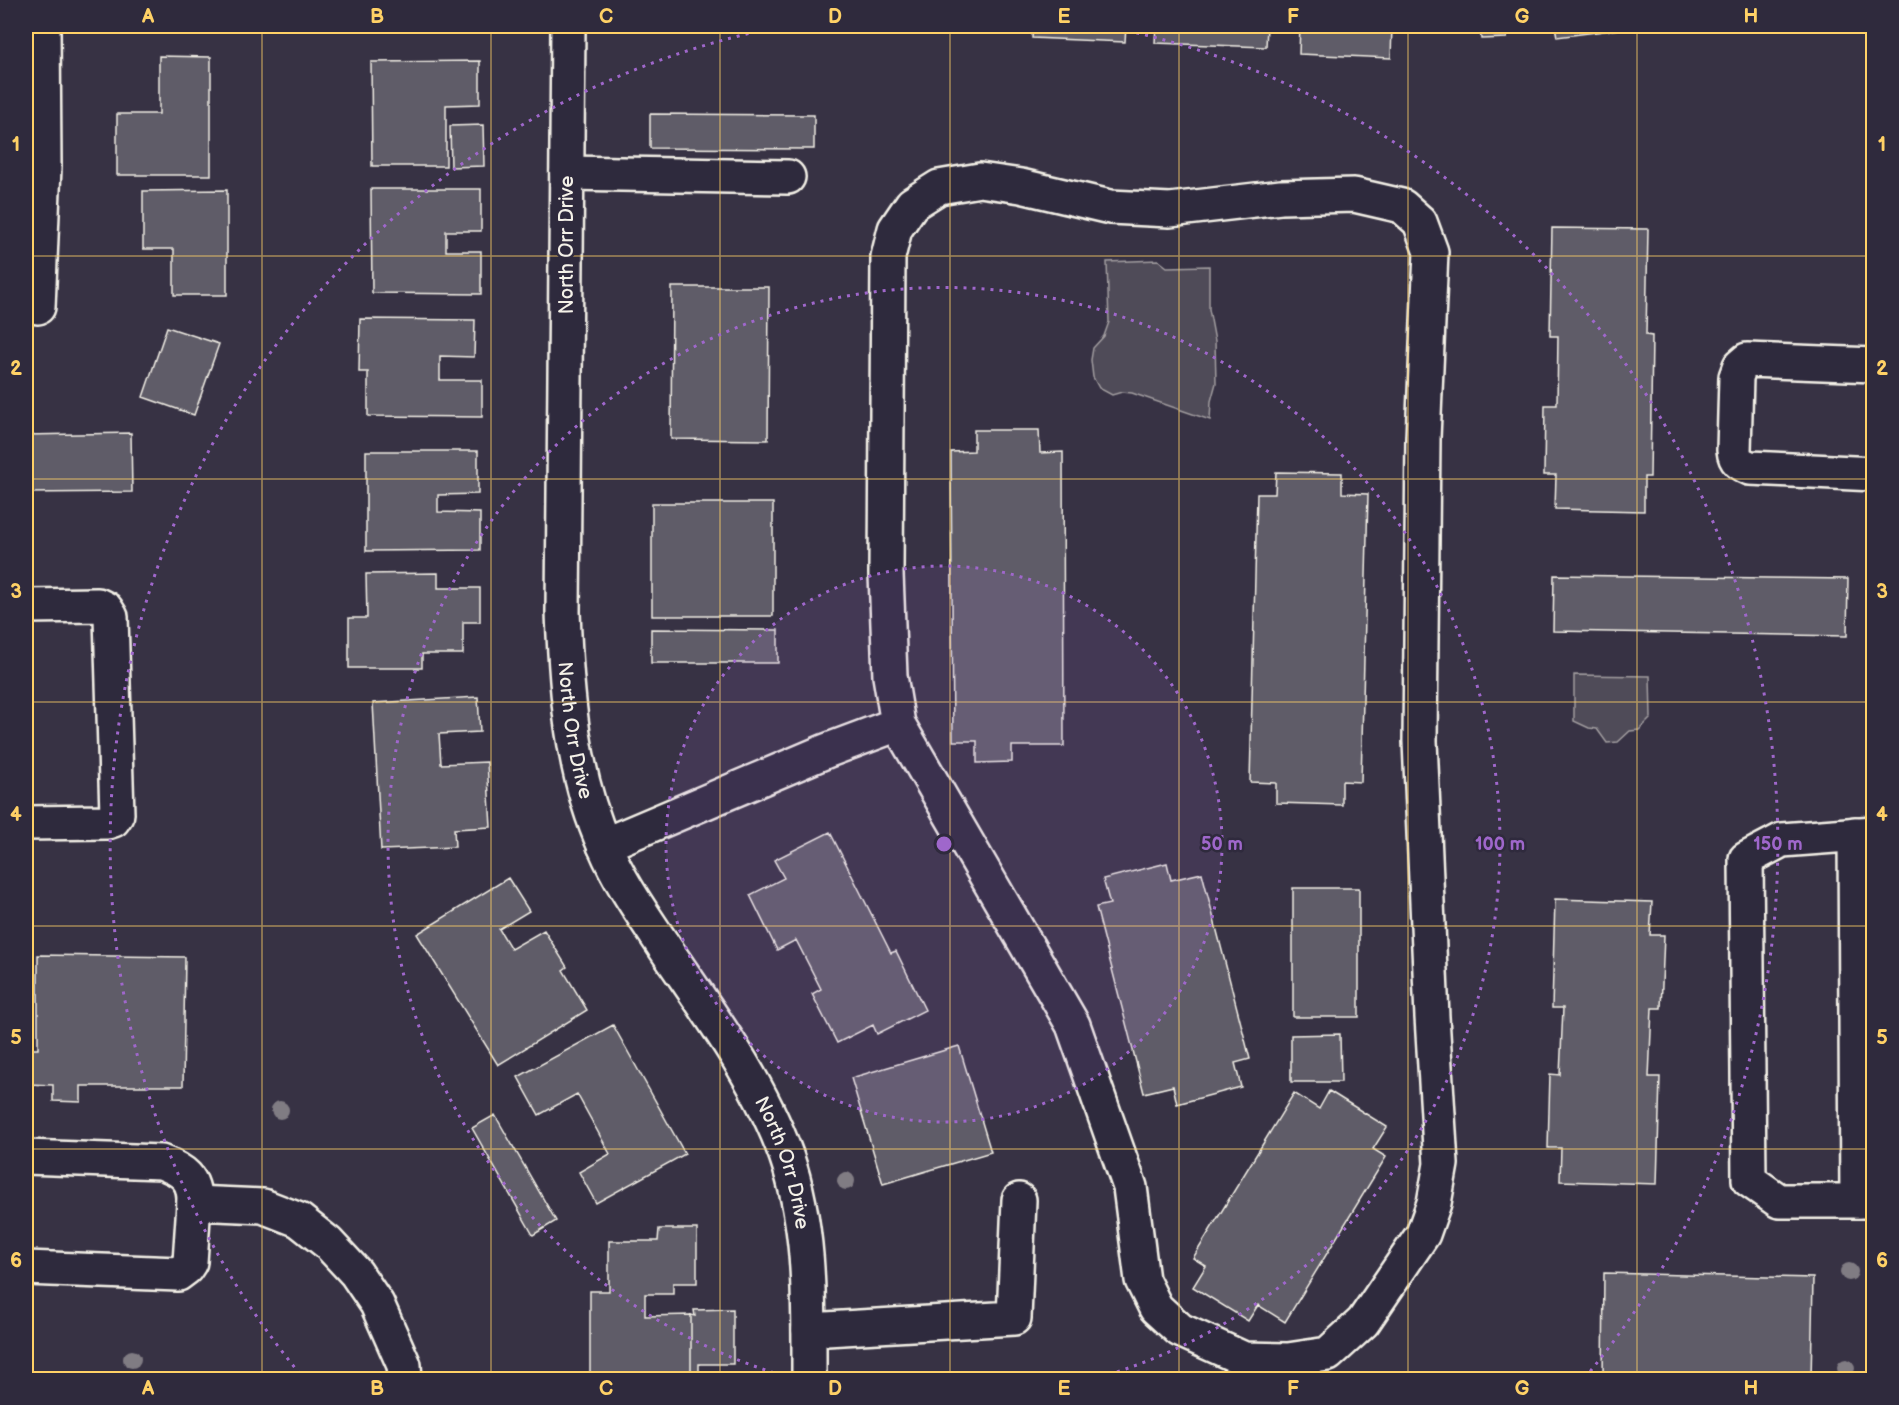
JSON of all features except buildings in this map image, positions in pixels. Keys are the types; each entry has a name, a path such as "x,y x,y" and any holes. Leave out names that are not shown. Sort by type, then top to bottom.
{"street":[{"path":"38,307 44,167 43,26"},
{"name":"North Orr Drive","path":"568,26 563,600 565,667 579,773 604,845 630,894 751,1078 786,1156 799,1198 809,1278 809,1380"},
{"path":"567,173 788,177"},
{"path":"980,180 1021,186 1110,207 1170,210 1281,197 1354,195 1402,206 1420,222 1431,252 1422,449 1420,741 1441,1164 1434,1203 1423,1234 1363,1322 1328,1354 1288,1370 1244,1359 1180,1330 1156,1308 1142,1280 1130,1187 1073,1025 898,724 890,676 886,574 888,257 895,229 912,204 939,187 980,180"},
{"path":"1874,365 1747,360 1740,366 1736,377 1734,450 1735,459 1741,465 1750,468 1874,474"},
{"path":"26,606 98,605 106,609 111,617 117,814 113,820 106,822 26,823"},
{"path":"604,845 826,751 898,724"},
{"path":"1864,833 1865,1201 1779,1201 1749,1180 1746,859 1782,840 1864,833"},
{"path":"26,1157 161,1162 173,1166 191,1181 194,1191 190,1262 178,1274 26,1268"},
{"path":"809,1330 1014,1318 1019,1200"},
{"path":"194,1203 263,1206 299,1220 328,1243 356,1273 377,1304 404,1365 405,1380"}],"shaded area":[{"path":"1158,260 1167,267 1209,266 1209,309 1215,341 1216,383 1211,401 1210,420 1132,393 1122,392 1112,395 1099,388 1093,377 1091,360 1093,348 1104,336 1109,322 1107,262"},
{"path":"1574,675 1650,676 1651,718 1639,730 1630,731 1618,742 1607,743 1597,729 1574,721"}]}
